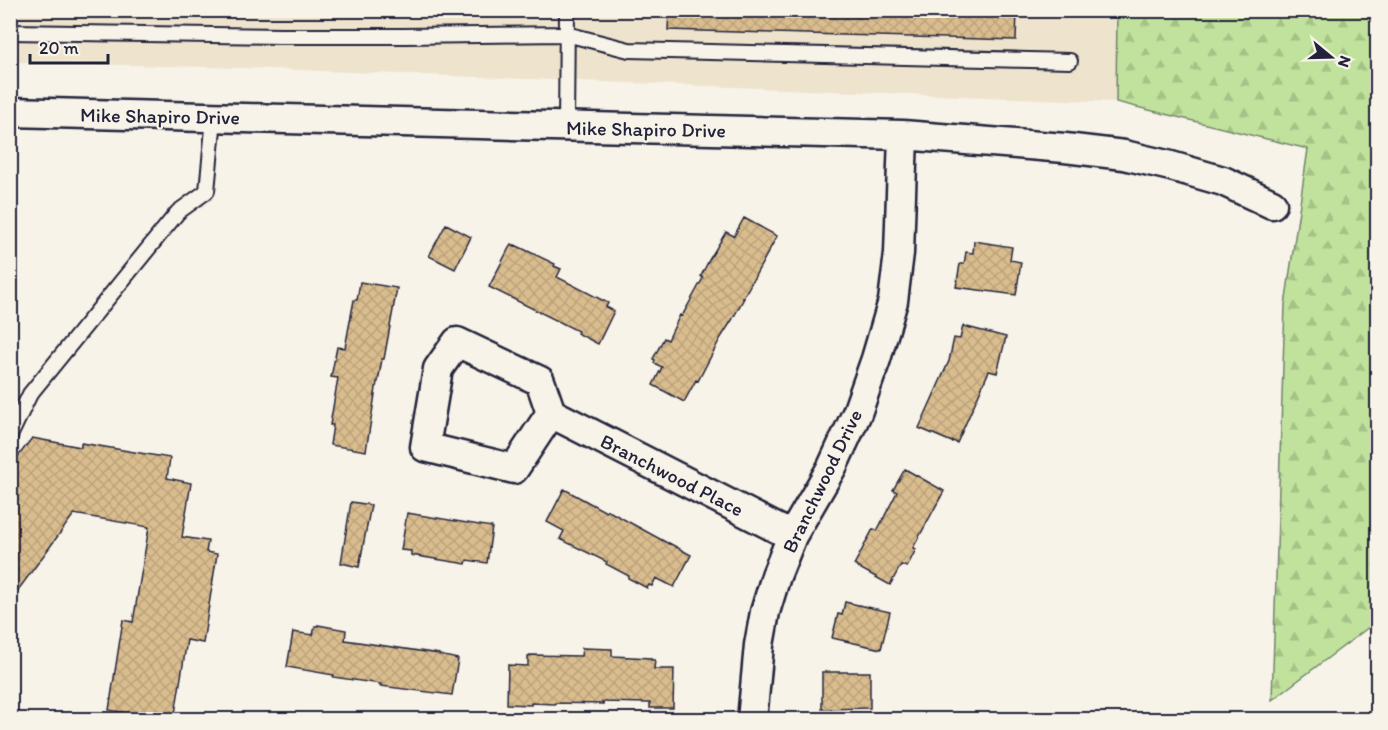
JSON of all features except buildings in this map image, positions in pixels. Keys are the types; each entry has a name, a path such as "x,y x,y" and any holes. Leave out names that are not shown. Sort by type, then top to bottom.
{"street":[{"name":"Mike Shapiro Drive","path":"10,112 903,135 1124,155 1223,181 1272,204"},
{"name":"Branchwood Drive","path":"752,720 759,645 765,612 776,576 792,536 832,466 857,413 893,301 899,253 903,135"},
{"path":"457,342 540,381 551,413 514,469 425,447 438,369 457,342"},
{"name":"Branchwood Place","path":"551,413 792,536"}],"lane":[{"path":"566,127 567,10"},
{"path":"10,32 281,36 566,34 629,50 1070,61"},
{"path":"10,436 30,394 178,212 207,191 214,118"}],"shaded area":[{"path":"11,10 1117,11 1116,102 245,68 11,62"}],"green space":[{"path":"1117,11 1377,11 1377,621 1272,700 1285,305 1308,149 1116,102"}]}
